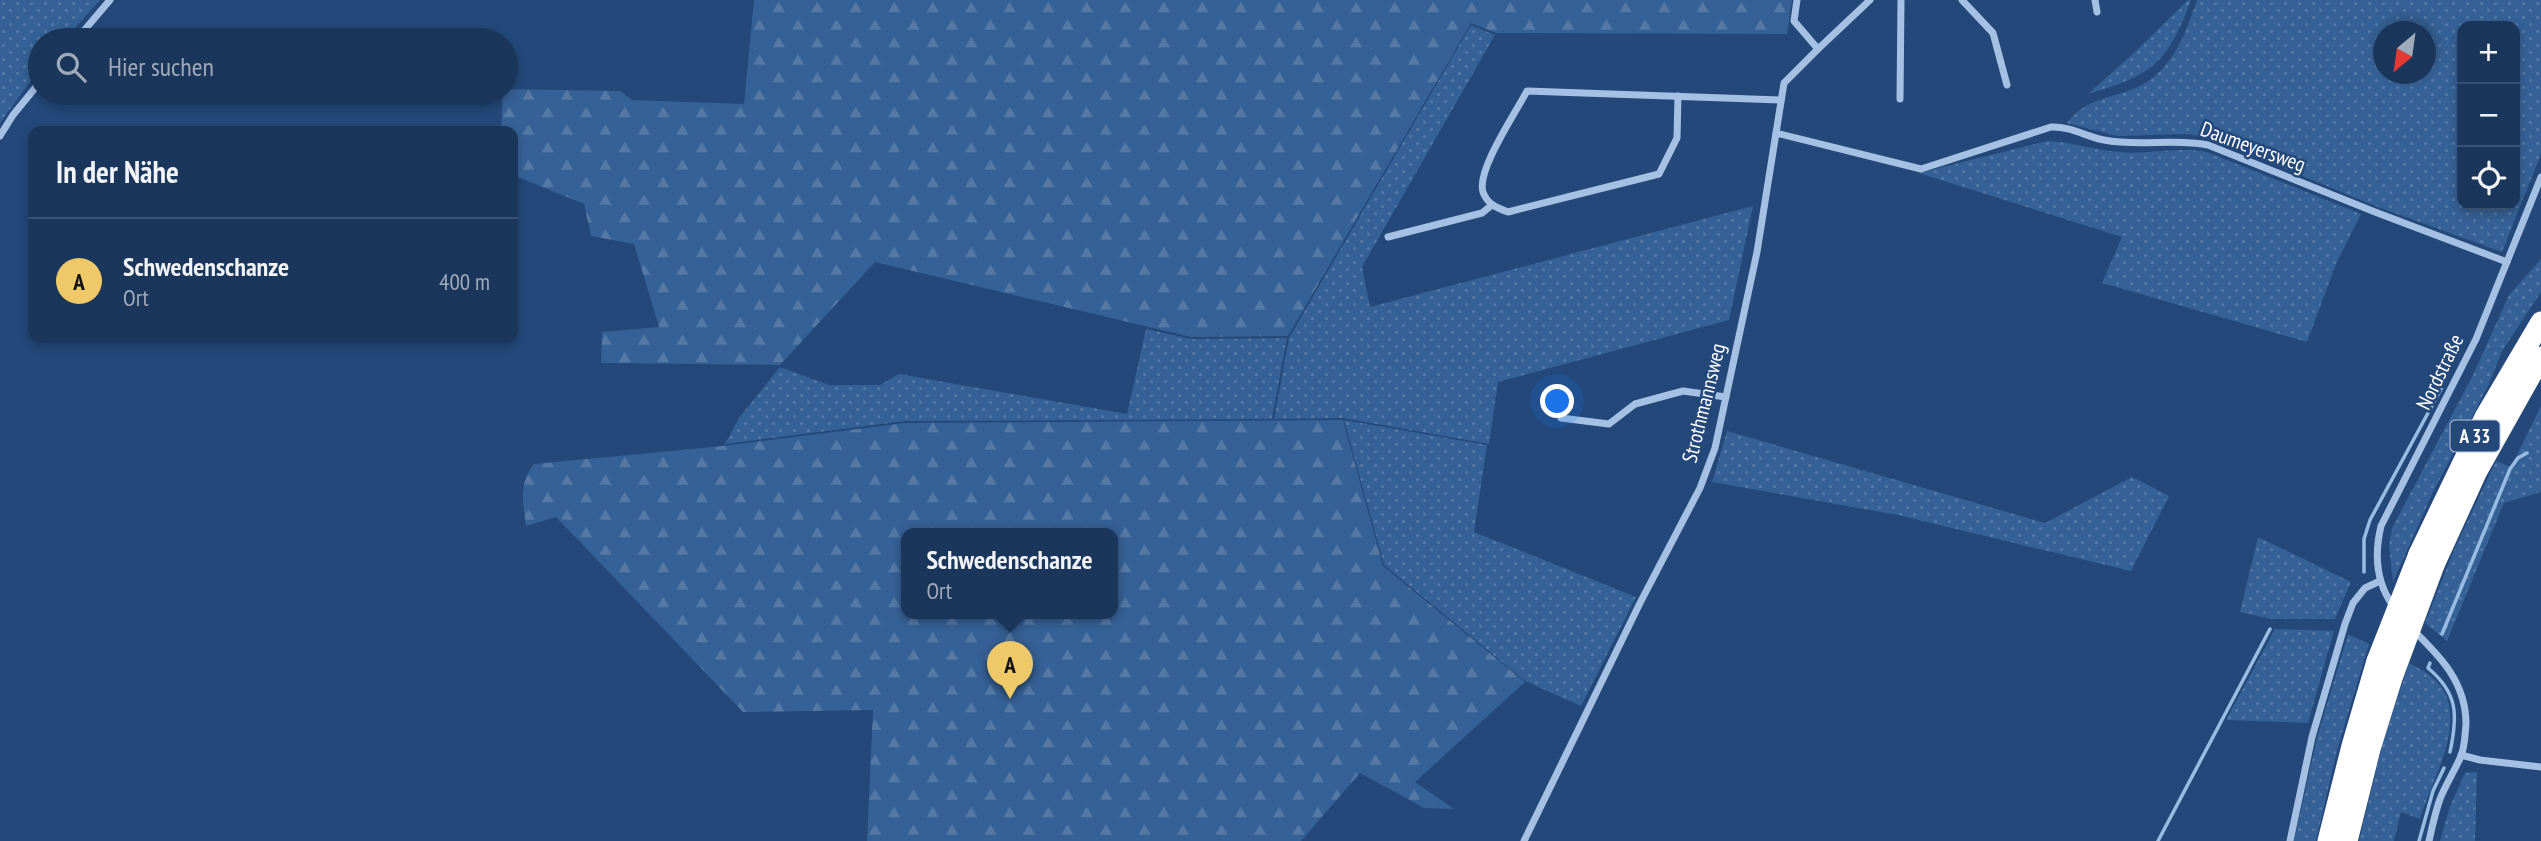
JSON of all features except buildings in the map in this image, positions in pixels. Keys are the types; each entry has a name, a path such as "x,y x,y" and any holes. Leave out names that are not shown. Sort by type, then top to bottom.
{"highway":[{"name":"A 33","path":"2328,841 2352,746 2426,559 2485,417 2541,322"},
{"name":"A 33","path":"2426,559 2541,357"},
{"name":"A 33","path":"2347,841 2370,749 2385,668"}],"street":[{"path":"86,28 110,0"},
{"path":"1797,0 1794,21 1818,49"},
{"name":"Strothmannsweg","path":"1524,841 1640,603 1700,488 1715,448 1757,252 1784,83 1870,0"},
{"path":"1900,99 1901,0"},
{"path":"1962,0 1993,33 2007,85"},
{"path":"2095,0 2097,12"},
{"path":"1678,96 1677,138 1659,174 1508,212 1492,205 1483,191 1482,172 1527,91 1678,96 1781,100"},
{"path":"0,136 28,96"},
{"name":"Daumeyersweg","path":"1776,133 1921,169 2051,127 2119,143 2190,141 2208,145 2507,261"},
{"name":"Nordstraße","path":"2429,841 2440,799 2461,755 2466,710 2461,690 2450,670 2438,654 2403,621 2389,600 2380,581 2376,545 2381,526 2476,339 2541,177"},
{"path":"1388,237 1482,213 1492,205"},
{"path":"1561,418 1609,424 1621,412 1635,404 1683,391 1726,397"},
{"path":"2290,841 2312,737 2345,624 2353,603 2365,588 2380,581"},
{"path":"2461,755 2480,760 2541,767"}],"green space":[{"path":"0,0 100,0 75,28 28,28 28,84 0,123"},
{"path":"754,0 1792,0 1787,34 1496,33 1471,23 1288,336 1191,337 875,262 780,365 601,363 602,332 659,327 634,244 591,236 584,204 518,177 518,126 501,126 502,105 518,105 518,89 620,91 632,100 744,104"},
{"path":"2191,0 2174,39 2155,64 2128,80 2088,94 2137,50"},
{"path":"2197,0 2541,0 2541,154 2520,207 2520,21 2457,21 2457,210 2519,210 2502,252 2378,207 2210,138 2188,134 2117,136 2067,123 2087,105 2128,91 2155,76 2181,42"},
{"path":"1471,25 1495,35 1362,267 1370,307 1753,206 1729,320 1498,382 1489,444 1343,418 1274,419 1289,338"},
{"path":"2047,141 2119,152 2207,152 2361,214 2336,264 2307,342 2102,283 2122,237 1919,173"},
{"path":"2541,259 2541,292 2502,351 2489,384 2433,492 2393,582 2389,546 2392,528 2473,375 2509,295"},
{"path":"1146,329 1191,339 1287,338 1272,419 905,421 725,444 739,418 780,367 829,385 880,385 899,374 1127,414"},
{"path":"2541,406 2541,492 2504,503 2447,641 2425,623 2454,550 2496,461 2511,467"},
{"path":"1343,420 1383,566 1525,682 1415,782 1454,809 1424,808 1360,773 1301,841 867,841 873,710 743,712 556,517 526,526 524,486 534,464 723,446 905,423"},
{"path":"1344,420 1487,445 1474,532 1636,597 1581,706 1525,681 1384,565"},
{"path":"1727,431 2045,523 2132,477 2169,496 2131,571 1898,515 1712,482"},
{"path":"2258,537 2351,582 2335,619 2271,619 2240,612"},
{"path":"2275,629 2334,631 2308,723 2226,720"},
{"path":"2348,634 2369,644 2338,747 2316,841 2294,841 2317,738"},
{"path":"2409,663 2433,678 2446,696 2450,712 2450,730 2446,749 2420,819 2401,812 2394,841 2359,841 2383,742"},
{"path":"2477,772 2475,841 2440,841 2450,806 2465,773"}],"waterway":[{"path":"2364,572 2364,539 2370,520 2441,389"},
{"path":"2442,634 2510,469 2518,458 2527,453"},
{"path":"2158,841 2270,629"},
{"path":"2430,663 2428,668 2445,686 2453,706 2454,727 2450,752"},
{"path":"2419,841 2433,791 2444,768"}],"place":[{"name":"Schwedenschanze","path":"1010,699"}]}
